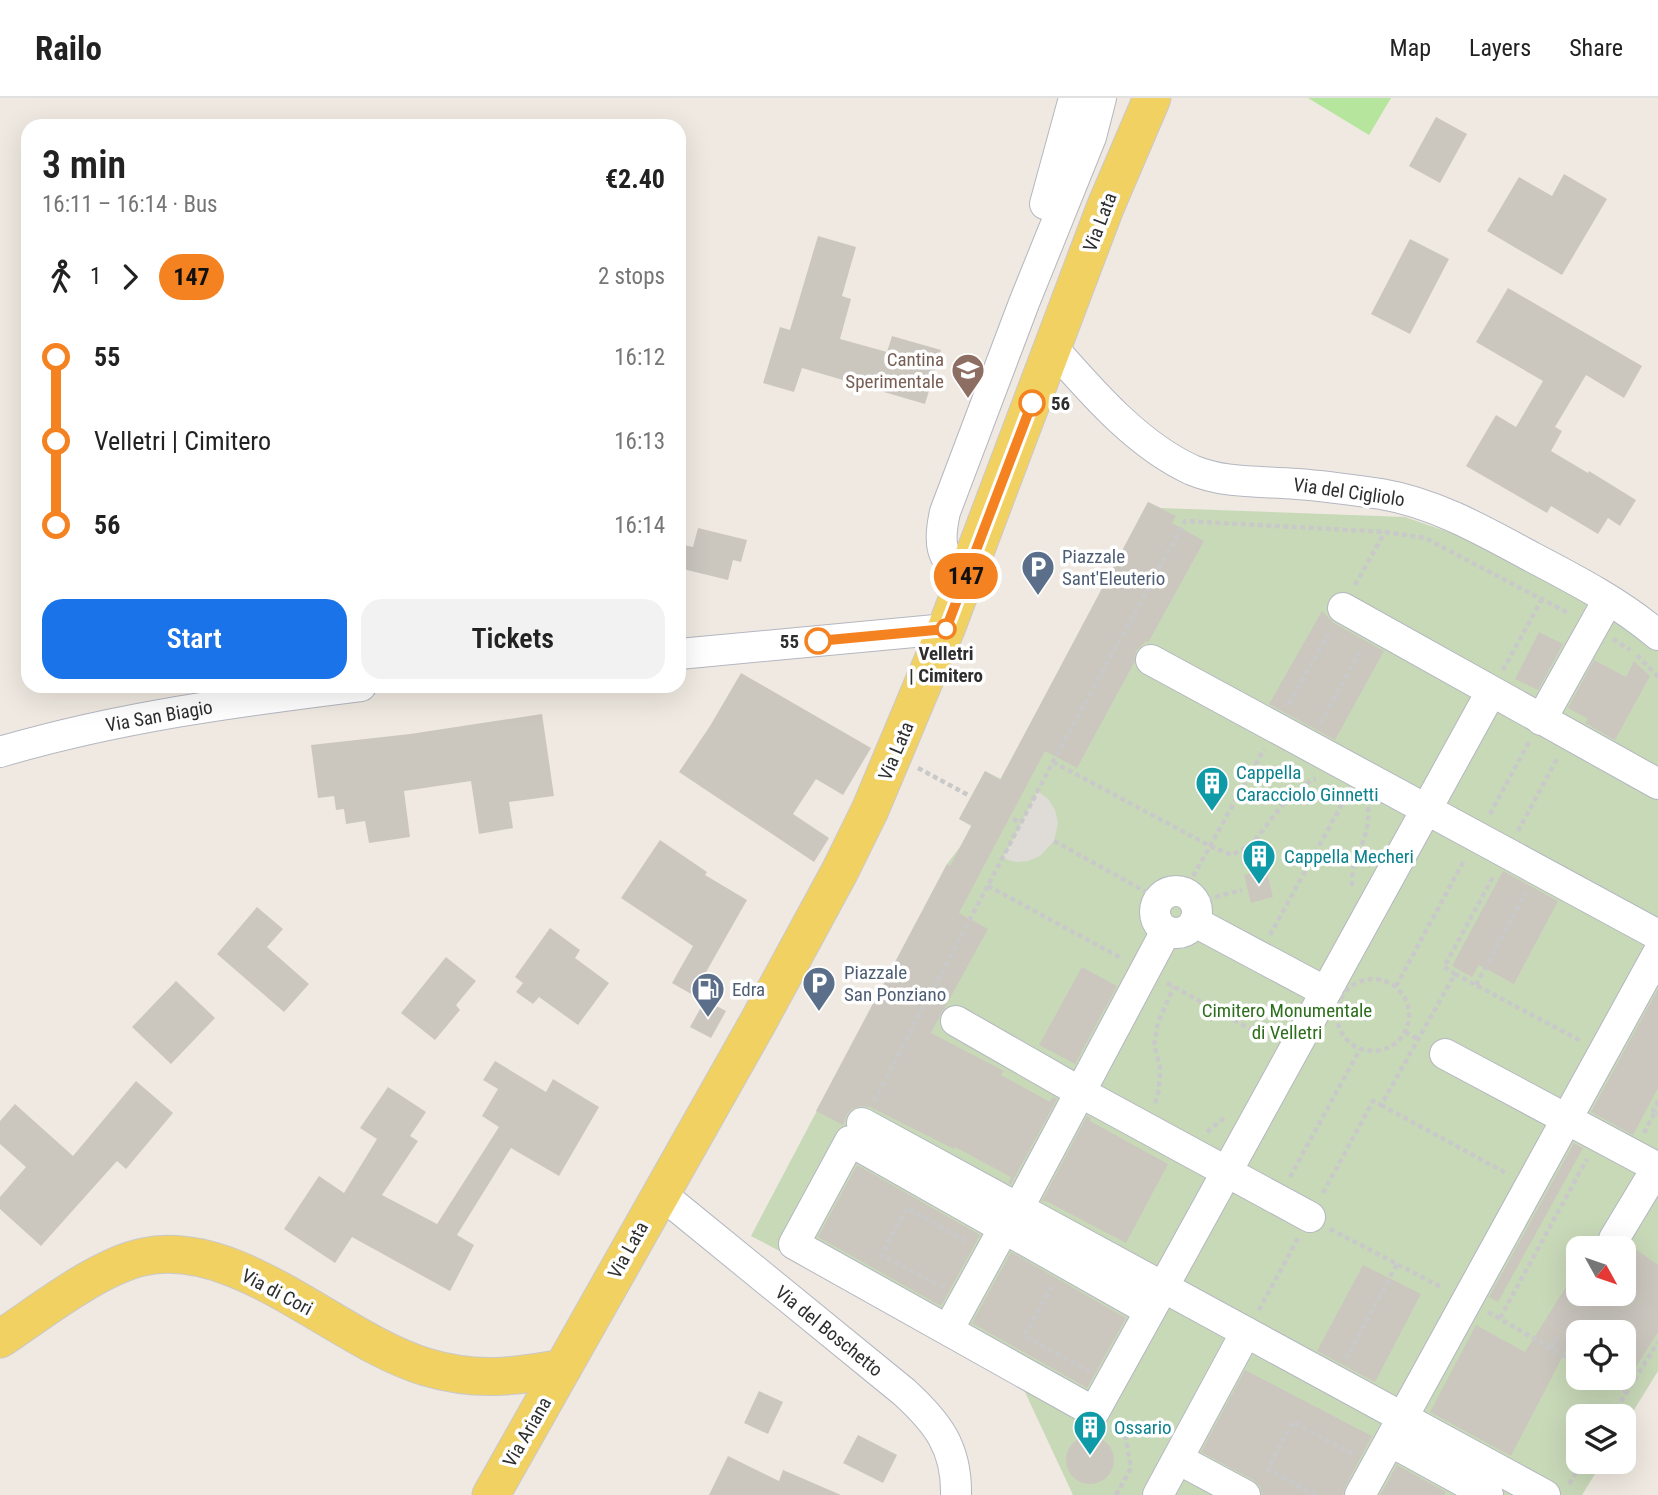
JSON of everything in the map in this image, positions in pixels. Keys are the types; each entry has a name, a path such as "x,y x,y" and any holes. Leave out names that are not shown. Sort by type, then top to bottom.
{"main road":[{"name":"Via Lata","path":"563,1368 840,871 894,755 946,629 1110,196 1152,98"},
{"name":"Via di Cori","path":"0,1339 117,1266 145,1257 174,1255 204,1259 240,1271 376,1346 424,1367 489,1378 563,1368"},
{"name":"Via Ariana","path":"491,1495 563,1368"}],"street":[{"path":"1024,303 1034,240 1063,146 1074,98"},
{"path":"965,579 952,567 943,552 943,521 1024,303 1091,137 1101,98"},
{"name":"Via del Cigliolo","path":"1053,348 1119,418 1165,454 1192,470 1229,480 1310,485 1385,495 1429,506 1509,545 1608,600 1658,635"},
{"path":"1541,720 1608,600"},
{"path":"1343,608 1658,784"},
{"path":"686,653 946,629"},
{"path":"1152,660 1309,746 1355,780 1426,810 1658,935"},
{"path":"1012,1218 850,1142 794,1244 1094,1412 1491,692"},
{"name":"Via San Biagio","path":"0,752 144,718 314,693"},
{"path":"1170,891 1189,894 1195,912 1191,928 1179,933 1166,931 1160,926 1155,913 1159,899 1170,891"},
{"path":"1195,912 1259,956 1326,992"},
{"path":"948,1330 1012,1218 1166,931"},
{"path":"1360,1495 1658,953"},
{"path":"956,1021 1321,1224"},
{"path":"1435,1049 1658,1167 1616,1236"},
{"path":"862,1124 1012,1218 1157,1298 1246,1332 1335,1380 1396,1429 1488,1495"},
{"name":"Via del Boschetto","path":"660,1193 917,1403 938,1427 948,1446 955,1467 956,1495"},
{"path":"1158,1495 1246,1332"},
{"path":"1396,1429 1545,1495"},
{"path":"1178,1459 1245,1495"}],"path":[{"path":"1491,692 1542,599"},
{"path":"1309,746 1374,626"},
{"path":"1570,735 1444,968 1604,1053"},
{"path":"894,755 970,796"},
{"path":"1054,762 1210,846 1232,855 1252,844 1270,819 1297,790 1311,780 1324,777"},
{"path":"1355,780 1368,807 1369,822 1352,878 1355,900 1368,916"},
{"path":"1259,956 1355,780"},
{"path":"1013,819 1021,823"},
{"path":"1054,841 1159,899"},
{"path":"1476,985 1538,870"},
{"path":"1195,912 1242,890"},
{"path":"1381,1105 1455,974"},
{"path":"1364,979 1386,981 1403,993 1410,1013 1405,1032 1390,1047 1380,1051 1360,1049 1342,1034 1337,1023 1336,1011 1340,999 1346,990 1364,979"},
{"path":"1144,1127 1159,1090 1160,1066 1154,1045 1158,1022 1174,987"},
{"path":"1405,1032 1435,1049"},
{"path":"1278,1199 1360,1049"},
{"path":"1246,1332 1321,1224 1373,1101 1531,1186"},
{"path":"1656,1112 1653,1110 1658,1101"},
{"path":"1500,1318 1599,1136"},
{"path":"965,1299 881,1255 907,1208 990,1254"},
{"path":"1321,1224 1500,1318 1566,1356"},
{"path":"1335,1380 1397,1264"},
{"path":"1062,1294 1051,1288 1024,1336 1111,1382"},
{"path":"1551,1348 1558,1337"},
{"path":"1619,1404 1658,1342"},
{"path":"1094,1412 1124,1427 1131,1468 1116,1495"},
{"path":"1317,1495 1268,1469 1293,1422 1376,1466"},
{"path":"1562,1495 1575,1474"}],"green space":[{"path":"1308,98 1391,98 1369,135"},
{"name":"Cimitero Monumentale di Velletri","path":"1148,502 1161,508 1405,517 1460,536 1579,599 1636,632 1658,651 1658,1371 1636,1407 1636,1404 1566,1404 1566,1474 1595,1474 1582,1495 1073,1495 1018,1377 751,1236 947,864 971,826 959,819 985,771 1001,779"}],"shaded area":[{"path":"1038,791 1048,799 1055,810 1058,823 1054,841 1040,856 1028,861 1015,862 1003,858"}],"building":[{"path":"1436,117 1467,134 1440,183 1409,166"},
{"path":"1564,174 1607,199 1562,275 1487,231 1519,177 1552,196"},
{"path":"818,236 856,247 842,296 851,299 840,339 887,352 892,336 941,350 925,404 802,368 794,392 763,383 780,327 790,330"},
{"path":"1410,239 1449,259 1410,334 1371,314"},
{"path":"1508,288 1642,366 1624,398 1586,375 1555,427 1562,431 1551,451 1636,500 1620,526 1608,518 1598,534 1551,506 1547,513 1466,466 1496,415 1516,427 1543,381 1476,342"},
{"path":"1148,502 1176,516 1172,523 1204,541 1148,643 1146,641 1136,651 1134,663 1077,768 1045,751 959,913 988,929 931,1033 1004,1071 1001,1075 1050,1102 1053,1097 1057,1099 1011,1184 1008,1183 1011,1177 870,1107 852,1109 843,1125 816,1111 947,864 950,866 972,825 959,819 985,771 1000,780"},
{"path":"698,528 747,540 741,562 733,560 728,580 686,570 686,546 693,547"},
{"path":"1322,611 1334,623 1384,651 1335,740 1269,704"},
{"path":"1539,632 1563,644 1538,690 1515,679"},
{"path":"1594,660 1626,677 1634,661 1650,676 1615,740 1585,723 1588,719 1568,708"},
{"path":"741,673 871,748 843,795 816,779 793,814 829,838 814,862 679,772"},
{"path":"542,714 554,796 509,802 513,828 479,834 471,781 404,791 410,837 369,843 365,821 346,824 344,809 336,810 334,796 318,798 311,745 410,734"},
{"path":"660,840 707,872 705,875 747,900 693,995 672,983 693,946 621,898"},
{"name":"Cappella Mecheri","path":"1266,869 1273,897 1251,903 1244,875"},
{"path":"1503,871 1558,901 1514,984 1479,965 1472,977 1452,966"},
{"path":"257,907 283,929 267,947 309,984 284,1012 217,954"},
{"path":"550,928 580,950 575,958 609,983 578,1025 539,997 533,1004 516,992 523,983 515,977"},
{"path":"446,957 476,981 456,1005 460,1010 435,1040 401,1013"},
{"path":"1082,967 1117,986 1075,1064 1039,1045"},
{"path":"176,981 215,1018 171,1064 132,1027"},
{"path":"1658,989 1658,1088 1633,1135 1591,1112"},
{"name":"Edra","path":"705,1000 726,1011 711,1038 690,1027"},
{"path":"495,1061 546,1092 553,1079 599,1107 559,1176 511,1148 457,1235 474,1245 450,1291 352,1237 335,1263 284,1229 319,1176 344,1193 377,1139 360,1128 388,1087 426,1112 410,1136 418,1141 382,1195 437,1224 499,1127 482,1116 498,1089 483,1080"},
{"path":"136,1081 173,1113 126,1169 117,1161 41,1246 0,1209 0,1197 26,1167 0,1144 0,1121 15,1104 73,1156"},
{"path":"1087,1116 1091,1118 1090,1121 1168,1164 1126,1243 1042,1201"},
{"path":"1574,1143 1583,1148 1498,1302 1489,1297"},
{"path":"857,1165 980,1235 941,1306 818,1237"},
{"path":"1636,1249 1658,1265 1658,1332 1636,1367 1636,1320 1566,1320 1566,1350 1511,1456 1430,1412 1476,1325 1525,1352 1566,1287 1566,1306 1636,1306"},
{"path":"1011,1252 1126,1318 1087,1388 972,1323"},
{"path":"1363,1265 1421,1294 1375,1382 1317,1351"},
{"path":"1245,1370 1372,1436 1343,1495 1262,1495 1260,1486 1253,1480 1201,1452"},
{"path":"759,1391 783,1402 768,1434 744,1423"},
{"path":"858,1435 897,1455 883,1483 843,1463"},
{"name":"Ossario","path":"1090,1436 1107,1443 1114,1460 1107,1477 1090,1484 1073,1477 1066,1460 1073,1443"},
{"path":"728,1456 779,1481 783,1470 841,1495 709,1495"},
{"path":"1397,1465 1446,1492 1444,1495 1380,1495"}],"bus line":[{"name":"147","path":"818,641 946,629 1032,403"}],"place":[{"name":"Cantina Sperimentale","path":"968,400"},
{"name":"56","path":"1032,403"},
{"name":"Piazzale Sant'Eleuterio","path":"1038,597"},
{"name":"Velletri | Cimitero","path":"946,629"},
{"name":"55","path":"818,641"},
{"name":"Cappella Caracciolo Ginnetti","path":"1212,813"},
{"name":"Cappella Mecheri","path":"1259,886"},
{"name":"Piazzale San Ponziano","path":"819,1013"},
{"name":"Edra","path":"708,1019"},
{"name":"Ossario","path":"1090,1457"}]}
